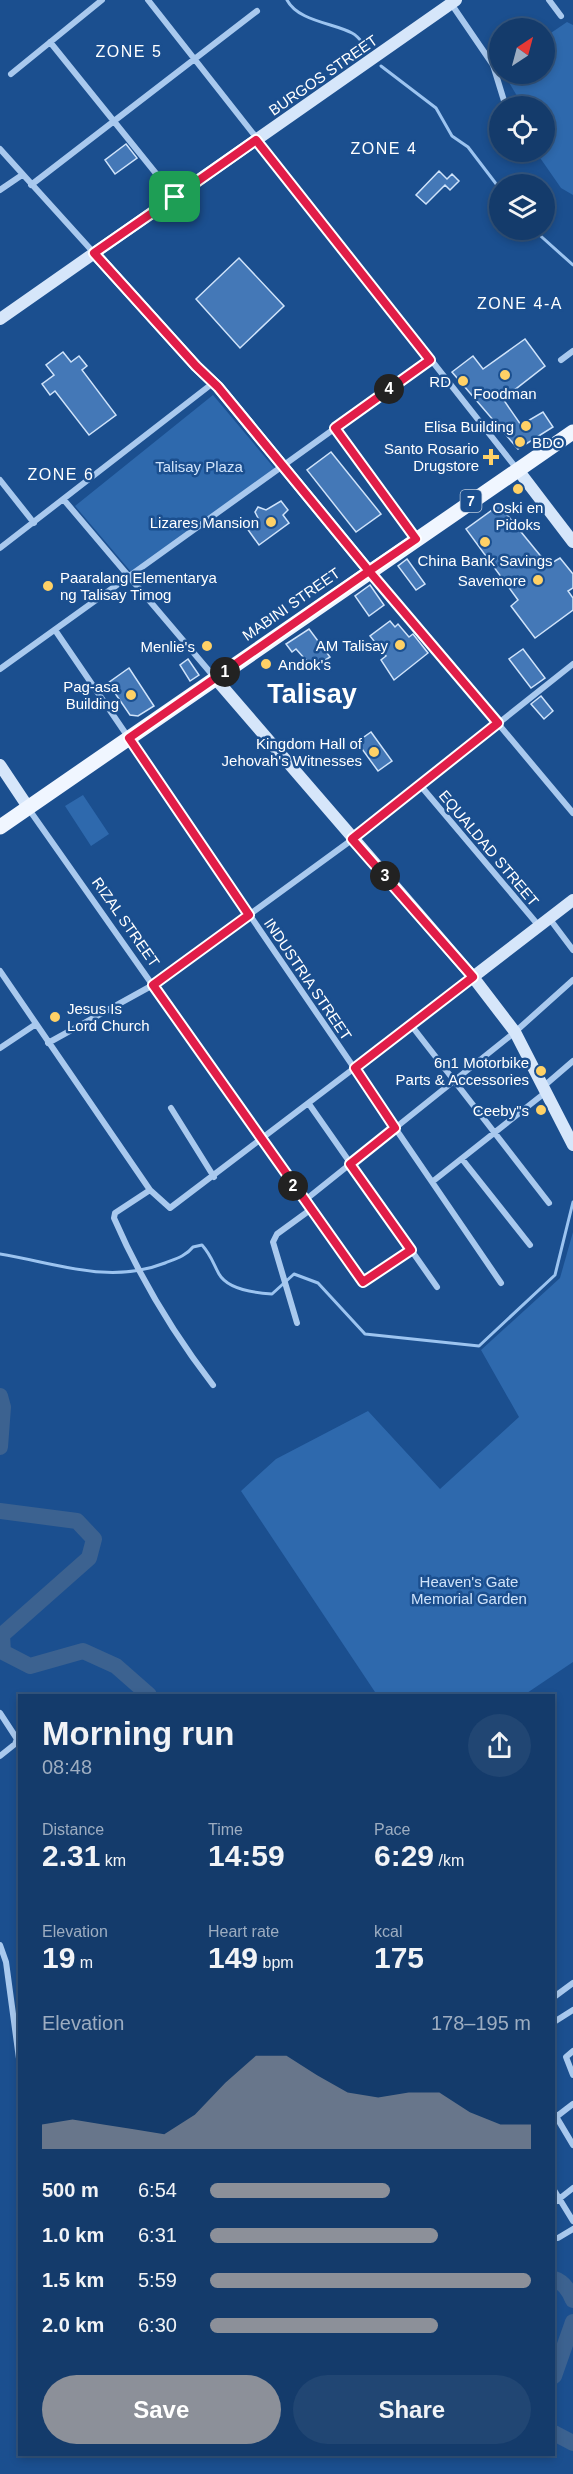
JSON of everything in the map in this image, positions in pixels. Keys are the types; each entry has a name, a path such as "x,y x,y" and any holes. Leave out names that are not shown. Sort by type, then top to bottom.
{"main road":[{"name":"MABINI STREET","path":"0,827 573,432"}],"street":[{"path":"11,74 102,0"},
{"path":"148,0 573,542"},
{"path":"549,0 561,16"},
{"path":"452,1 493,65 503,96"},
{"name":"BURGOS STREET","path":"0,319 452,1"},
{"path":"31,184 257,11"},
{"path":"50,42 175,197"},
{"path":"0,149 213,383 284,465 369,571 573,813"},
{"path":"0,190 22,175"},
{"path":"561,360 573,351"},
{"path":"0,669 430,360"},
{"path":"0,548 213,383"},
{"path":"335,428 416,539"},
{"path":"0,480 34,523"},
{"path":"64,500 352,839 473,977 515,1032 573,1145"},
{"name":"INDUSTRIA STREET","path":"55,630 501,1283"},
{"path":"48,1043 153,985 352,839 573,664"},
{"name":"RIZAL STREET","path":"0,765 310,1210 363,1282 411,1250"},
{"name":"EQUALDAD STREET","path":"420,785 544,923 573,950"},
{"path":"0,971 150,1190 170,1208 214,1177 573,900"},
{"path":"304,1201 515,1032 573,980"},
{"path":"0,1048 36,1024"},
{"path":"411,1025 549,1203"},
{"path":"432,1182 495,1133 545,1089 573,1060"},
{"path":"309,1104 437,1287"},
{"path":"171,1108 214,1177"},
{"path":"462,1159 530,1245"},
{"path":"150,1190 114,1216 141,1274 184,1348 213,1385"},
{"path":"297,1323 275,1257 273,1238 310,1210"},
{"path":"0,1713 17,1739 17,1744 0,1756"},
{"path":"0,1945 6,1962 18,2051"},
{"path":"555,1996 573,1983"},
{"path":"555,2021 573,2010"},
{"path":"573,2051 566,2057 573,2075"},
{"path":"573,2104 555,2115 573,2145"},
{"path":"573,2188 556,2201 573,2221"},
{"path":"555,2238 573,2229"}],"green space":[{"path":"567,22 573,25 573,195 561,188 555,179 555,174 551,174 543,162 555,162 555,96 517,96 510,84 555,84 555,30"},
{"name":"Talisay Plaza","path":"213,395 275,469 132,573 75,506"},
{"path":"83,795 109,834 91,846 65,806"},
{"name":"Heaven's Gate Memorial Garden","path":"573,1232 573,1662 525,1694 376,1694 241,1491 276,1459 368,1411 440,1489 519,1417 481,1350 560,1278"}],"building":[{"path":"126,144 137,158 115,174 105,160"},
{"path":"439,171 447,179 452,174 459,181 450,190 445,185 426,204 416,195"},
{"path":"239,258 284,306 240,348 196,299"},
{"path":"525,339 545,366 503,399 521,425 543,412 553,427 518,449 452,372 473,356 483,369"},
{"path":"63,352 71,362 79,356 87,366 82,370 116,415 89,435 55,391 50,395 42,384 54,375 46,365"},
{"path":"331,452 381,514 356,532 307,470"},
{"name":"Lizares Mansion","path":"281,501 288,510 283,515 289,523 259,545 246,527 258,518 255,512 258,507 266,510"},
{"name":"Savemore","path":"499,505 548,565 560,558 573,574 573,588 568,591 573,598 573,610 535,638 511,606 518,600 466,529"},
{"path":"407,559 425,584 416,590 398,566"},
{"path":"370,585 384,605 369,616 355,596"},
{"name":"AM Talisay","path":"390,621 395,627 398,624 409,637 413,634 428,653 394,680 381,660 386,656 370,636"},
{"path":"309,629 330,657 313,668 296,649 292,652 286,644"},
{"path":"523,649 545,678 531,688 509,659"},
{"path":"188,659 199,675 190,681 180,665"},
{"name":"Pag-asa Building","path":"129,668 154,706 138,716 130,715 108,683"},
{"path":"541,696 553,711 544,719 531,704"},
{"name":"Kingdom Hall of Jehovah's Witnesses","path":"371,732 392,761 378,771 357,742"}],"waterway":[{"path":"287,0 299,13 354,34 366,47"},
{"path":"381,66 436,108 452,136 468,147 489,175"},
{"path":"545,240 573,265"},
{"path":"0,1254 82,1270 123,1272 165,1263 184,1255 193,1247 202,1245 223,1279 236,1287 272,1294 294,1274 318,1283 365,1334 479,1346 555,1275 573,1202"},
{"path":"0,1396 3,1407 0,1447"},
{"path":"0,1511 77,1521 94,1539 89,1558 2,1635 3,1652 30,1666 83,1651 116,1666 148,1694"},
{"path":"555,2279 566,2287 573,2300"},
{"path":"555,2373 573,2322"},
{"path":"555,2434 573,2443"}],"place":[{"name":"Foodman","path":"505,375"},
{"name":"RD","path":"463,381"},
{"name":"Elisa Building","path":"526,426"},
{"name":"BDO","path":"520,442"},
{"name":"Santo Rosario Drugstore","path":"491,457"},
{"name":"Oski en Pidoks","path":"518,489"},
{"name":"Lizares Mansion","path":"271,522"},
{"name":"China Bank Savings","path":"485,542"},
{"name":"Savemore","path":"538,580"},
{"name":"Paaralang Elementarya ng Talisay Timog","path":"48,586"},
{"name":"AM Talisay","path":"400,645"},
{"name":"Menlie's","path":"207,646"},
{"name":"Andok's","path":"266,664"},
{"name":"Pag-asa Building","path":"131,695"},
{"name":"Kingdom Hall of Jehovah's Witnesses","path":"374,752"},
{"name":"Jesus Is Lord Church","path":"55,1017"},
{"name":"6n1 Motorbike Parts & Accessories","path":"541,1071"},
{"name":"Ceeby\"s","path":"541,1110"}],"district":[{"name":"ZONE 5","path":"129,51"},
{"name":"ZONE 4","path":"384,148"},
{"name":"ZONE 4-A","path":"520,303"},
{"name":"ZONE 6","path":"61,474"},
{"name":"Talisay","path":"312,694"}],"route":[{"path":"175,197 94,253 196,366 218,387 369,571 129,738 249,915 153,985 356,1276 363,1282 411,1250 350,1164 395,1128 355,1068 473,977 352,839 498,723 369,571 416,539 335,428 430,360 256,140 175,197"}]}
